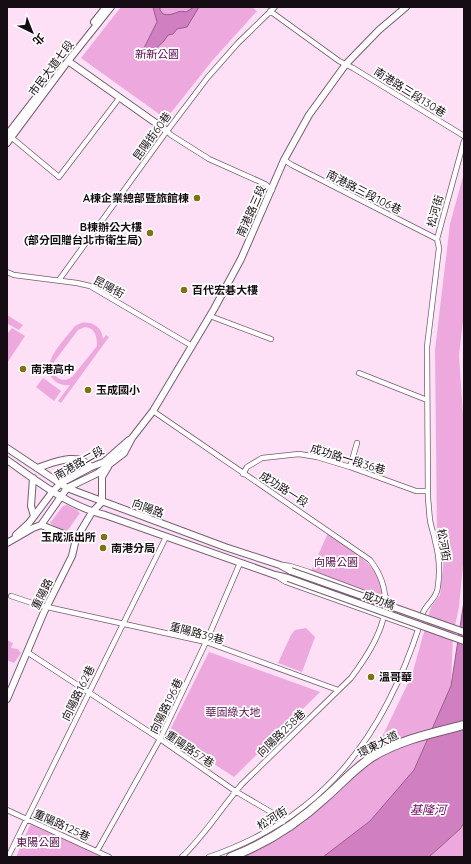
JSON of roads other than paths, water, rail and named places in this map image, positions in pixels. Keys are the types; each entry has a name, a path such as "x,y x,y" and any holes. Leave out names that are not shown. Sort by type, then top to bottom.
{"highway":[{"name":"環東大道","path":"232,857 257,846 294,824 359,766 372,757 396,745 464,725 396,745 373,757 360,766 326,798 295,824 258,846 232,857"}],"main road":[{"name":"市民大道七段","path":"8,138 106,7"},
{"name":"市民大道七段","path":"8,138 111,7"},
{"name":"南港路三段","path":"132,438 153,411 210,316 241,259 284,160 309,115 346,64 379,30 406,7"},
{"path":"68,61 167,131"},
{"name":"南港路二段","path":"7,543 41,525 68,488 98,473 108,466 124,453 132,438"},
{"name":"南港路二段","path":"7,543 29,523 53,491 61,483 91,467 104,462 132,438"},
{"name":"向陽路","path":"7,448 68,488 225,547 280,565 291,571"},
{"path":"37,468 74,458 87,462 91,467"},
{"name":"向陽路","path":"7,460 61,497 92,512 105,515 222,556 240,564 288,578"},
{"path":"102,502 102,477 108,466"},
{"path":"33,478 31,506 34,516"},
{"name":"重陽路","path":"7,699 46,607 72,556 76,539 92,512 102,502"},
{"path":"41,525 76,539"},
{"name":"成功橋","path":"291,571 464,632"},
{"name":"成功橋","path":"288,578 464,640"}],"street":[{"name":"昆陽街60巷","path":"59,280 208,77 238,42 274,7"},
{"name":"南港路三段130巷","path":"270,12 339,61 464,136"},
{"path":"8,138 59,177 117,101"},
{"path":"167,131 209,159 265,184 272,190"},
{"name":"松河街","path":"210,857 243,844 267,832 297,813 338,775 358,752 386,708 397,686 407,662 424,611 436,596 439,567 430,521 428,499 427,347 438,248 436,239 464,141"},
{"name":"南港路三段106巷","path":"284,160 436,239"},
{"name":"昆陽街","path":"7,272 14,275 59,280 95,288 192,346"},
{"path":"210,316 271,339"},
{"path":"359,373 428,400"},
{"name":"成功路一段","path":"153,411 244,474 325,527 370,560 378,569 383,583 386,597 384,617"},
{"path":"350,467 357,443"},
{"name":"成功路一段36巷","path":"244,474 247,467 262,458 300,454 317,457 350,467 416,491 428,491"},
{"name":"向陽路162巷","path":"8,857 166,537"},
{"name":"向陽路196巷","path":"97,851 160,739 206,642 240,564"},
{"path":"280,565 290,566 378,598 386,597"},
{"path":"275,575 286,582 418,629"},
{"name":"重陽路39巷","path":"11,596 46,607 206,642 338,690"},
{"name":"向陽路258巷","path":"182,857 201,838 236,791 350,678 373,646 384,617"},
{"name":"重陽路57巷","path":"27,652 283,822"},
{"name":"重陽路125巷","path":"7,810 109,857"}],"water":[{"path":"153,7 160,7 163,14 167,15 180,11 186,12 194,7 199,7 187,27 177,29 173,34 168,35 164,41 148,56 145,55 144,48 157,22"},
{"name":"基隆河","path":"464,601 464,823 460,829 429,857 323,857 370,821 414,770 451,686"}],"place":[{"name":"A棟企業總部暨旅館棟","path":"197,198"},
{"name":"B棟辦公大樓 (部分回贈台北市衛生局)","path":"150,233"},
{"name":"百代宏碁大樓","path":"184,290"},
{"name":"南港高中","path":"23,369"},
{"name":"玉成國小","path":"88,390"},
{"name":"玉成派出所","path":"104,537"},
{"name":"南港分局","path":"103,548"},
{"name":"溫哥華","path":"371,677"}],"park label":[{"name":"新新公園","path":"157,54"},
{"name":"向陽公園","path":"336,562"},
{"name":"華固綠大地","path":"233,712"},
{"name":"東陽公園","path":"38,842"}]}
